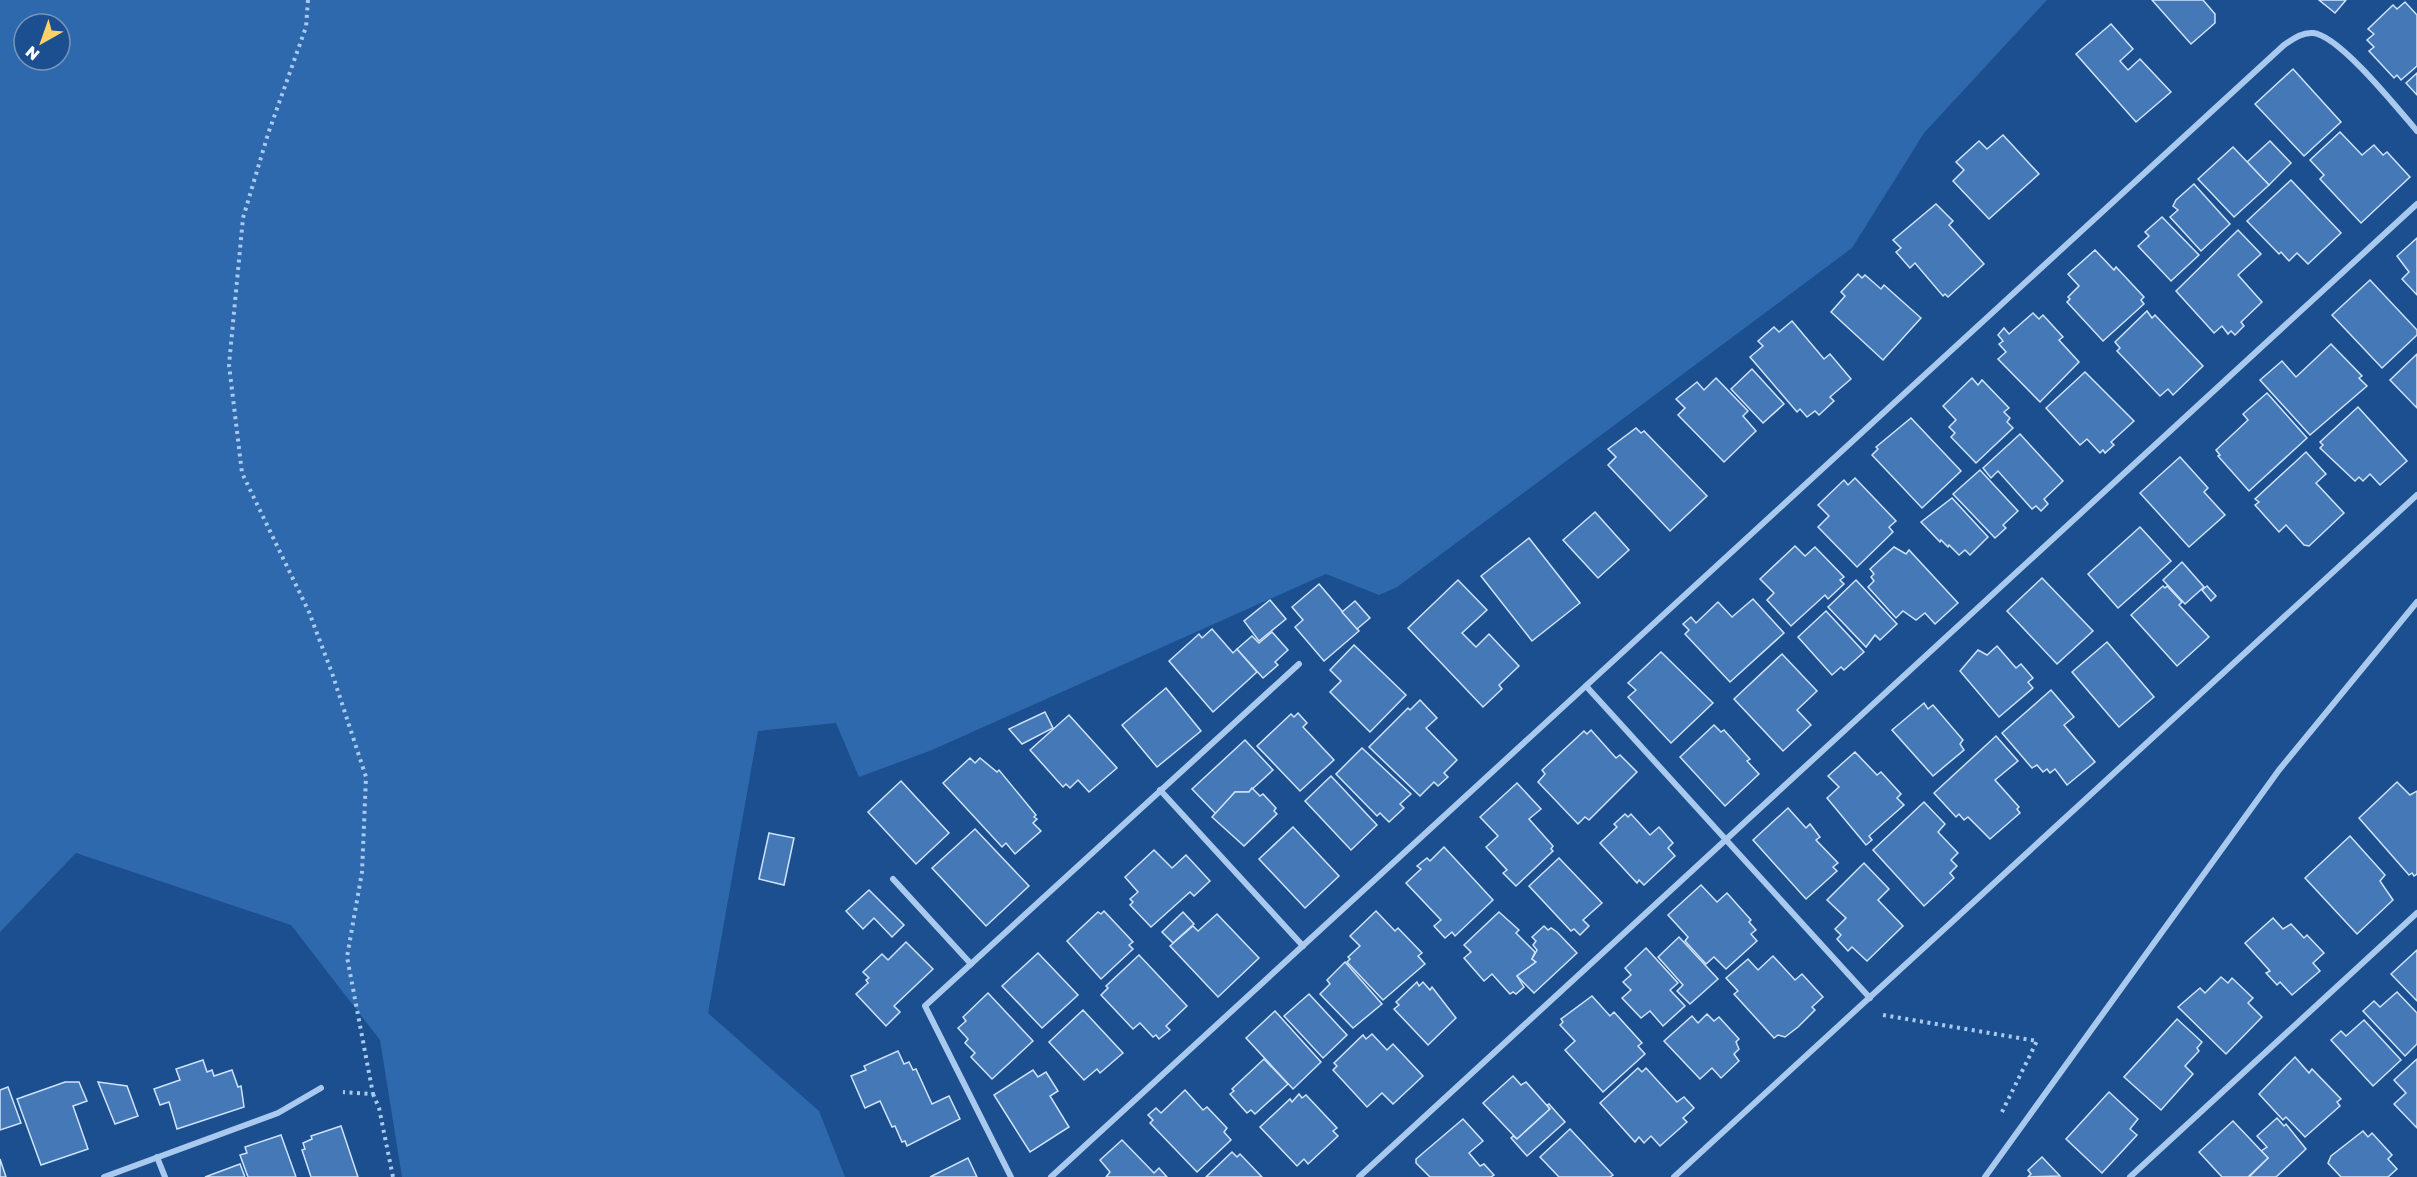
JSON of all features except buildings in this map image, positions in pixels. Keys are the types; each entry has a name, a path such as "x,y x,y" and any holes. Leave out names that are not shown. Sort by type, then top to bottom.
{"street":[{"path":"1051,1177 2293,39 2302,33 2314,33 2334,43 2417,130"},
{"path":"1359,1177 2417,204"},
{"path":"1674,1177 2417,495"},
{"path":"1985,1177 2278,770 2417,602"},
{"path":"1011,1177 925,1006 1299,664"},
{"path":"1586,686 1870,998"},
{"path":"1160,790 1303,946"},
{"path":"894,879 971,964"},
{"path":"2130,1177 2417,913"},
{"path":"104,1177 279,1113 321,1088"},
{"path":"158,1157 165,1177"}],"path":[{"path":"308,0 306,27 268,134 243,218 229,365 242,473 309,612 332,673 366,777 362,872 347,957 373,1094 380,1108 393,1177"},
{"path":"1888,1016 2037,1041 2001,1115"},
{"path":"321,1088 356,1095 373,1094"}],"shaded area":[{"path":"0,0 2047,0 1924,133 1852,248 1397,587 1379,595 1326,574 932,750 859,777 836,723 758,731 708,1013 819,1111 845,1177 402,1177 380,1040 291,925 76,853 0,932"}]}
